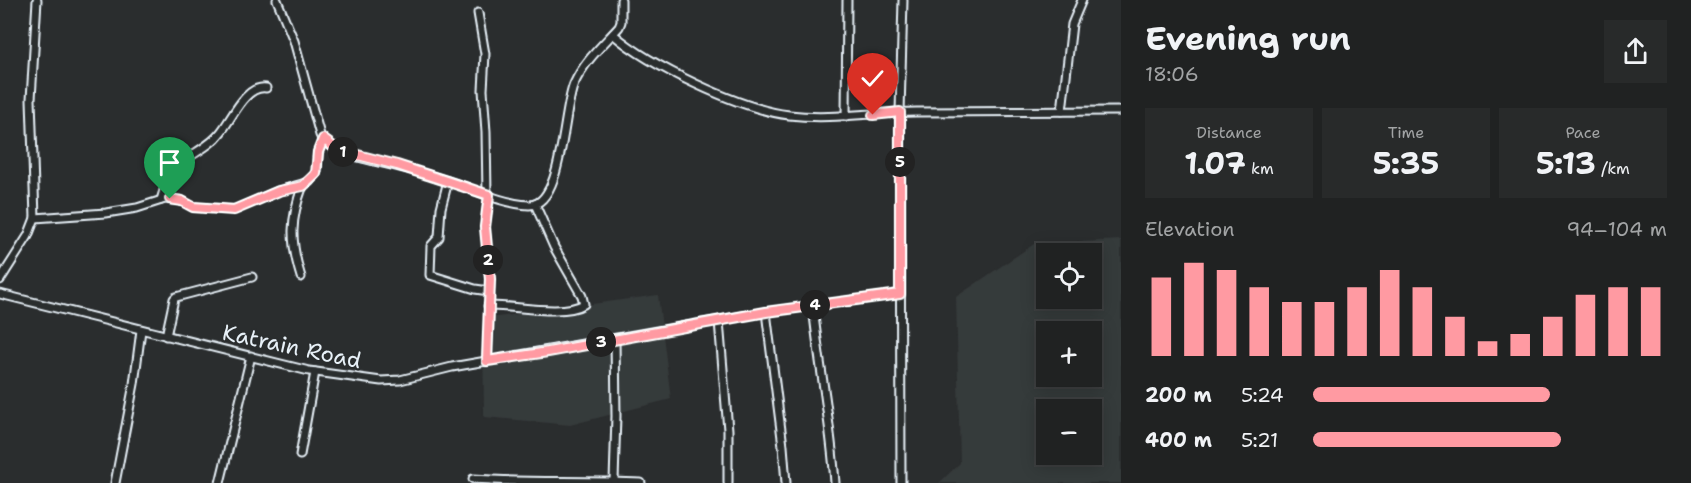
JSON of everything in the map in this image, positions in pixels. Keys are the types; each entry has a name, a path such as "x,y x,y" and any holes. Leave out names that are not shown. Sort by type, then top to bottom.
{"street":[{"path":"0,280 28,236 34,218 31,99 37,0"},
{"path":"277,0 294,41 323,139 338,150 397,165 488,195 529,205 545,198 552,185 559,159 569,96 590,56 613,34 621,22 621,0"},
{"path":"846,116 847,0"},
{"path":"901,483 900,112 903,0"},
{"path":"1062,111 1072,24 1082,0"},
{"path":"478,13 485,54 483,90 488,195 485,227 490,270 487,361"},
{"path":"613,34 645,58 695,83 763,109 787,115 1121,111"},
{"path":"161,200 168,178 181,162 216,139 250,93 258,88 266,88"},
{"path":"301,277 293,249 293,213 303,186 316,174 318,152 323,139"},
{"path":"448,181 441,208 440,232 431,246 430,275 489,291"},
{"path":"34,218 106,213 137,208 161,200 176,200 193,207 234,210 279,191 303,186"},
{"path":"488,306 542,310 578,307 584,304 582,296 554,247 535,204"},
{"path":"166,336 176,297 252,278"},
{"name":"Katrain Road","path":"0,294 315,372 390,381 487,361 766,312 900,294"},
{"path":"813,306 832,442 835,483"},
{"path":"766,312 786,483"},
{"path":"719,321 728,430 728,483"},
{"path":"115,483 134,384 141,330"},
{"path":"614,482 615,339"},
{"path":"220,483 251,357"},
{"path":"300,455 315,372"},
{"path":"472,479 493,482 641,483"}],"shaded area":[{"path":"1121,240 1121,483 939,483 960,463 956,297 1036,244 1036,309 1102,309 1102,243 1056,243"},
{"path":"658,295 671,399 570,425 484,417 483,319"}],"route":[{"path":"170,199 182,201 193,207 234,210 279,191 303,186 315,177 318,152 323,139 338,150 397,165 489,195 485,227 490,279 487,361 766,312 900,294 900,112 873,115"}]}
